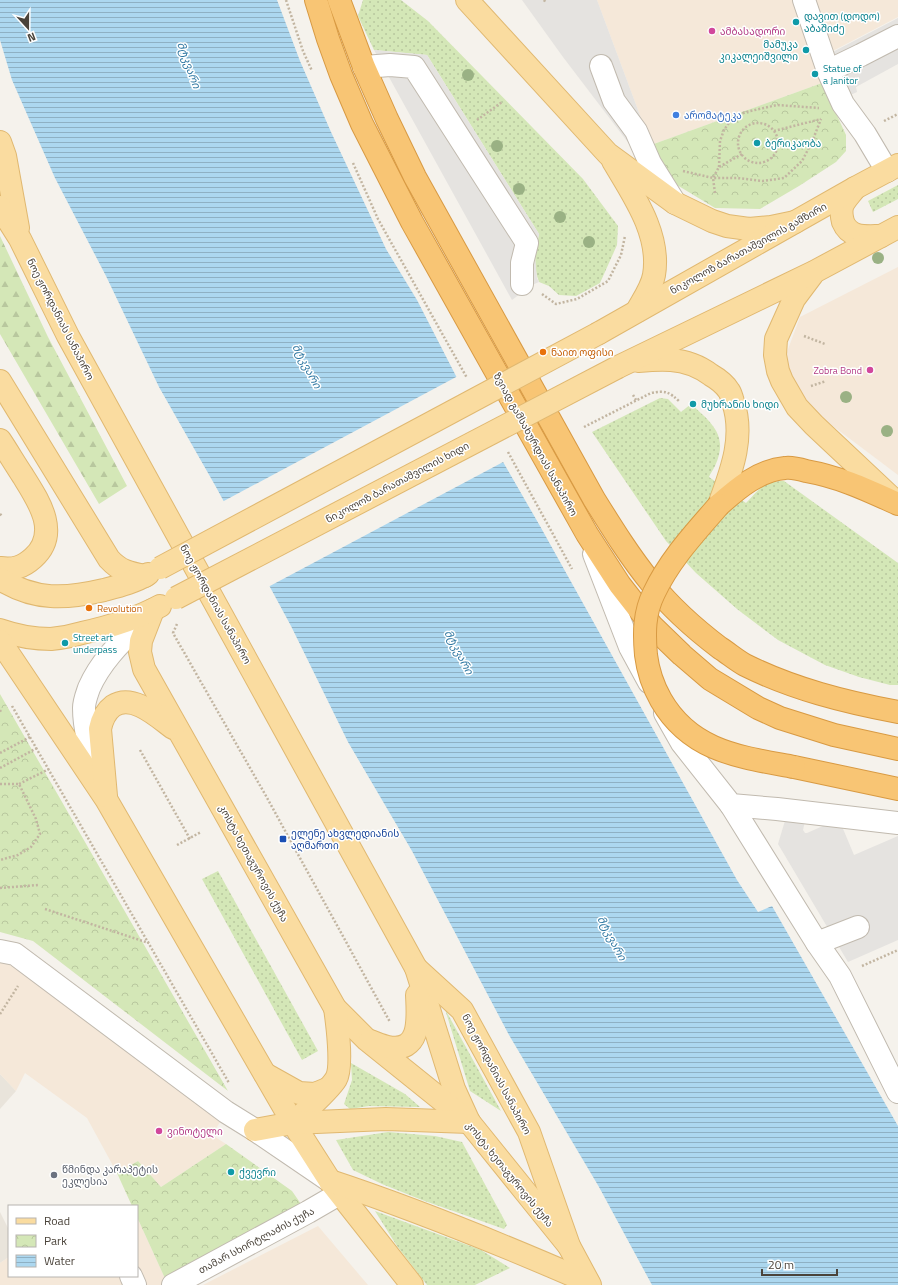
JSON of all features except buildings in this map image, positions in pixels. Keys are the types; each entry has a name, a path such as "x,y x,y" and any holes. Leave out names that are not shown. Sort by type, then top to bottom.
{"highway":[{"name":"ზვიად გამსახურდიას სანაპირო","path":"316,0 341,75 362,124 383,166 416,229 587,534 620,585 652,626 682,655 710,678 758,708 780,718 834,735 898,749"},
{"path":"342,4 364,67 387,119 415,176 594,499 616,534 651,583 682,617 706,637 744,664 797,686 830,697 898,712"},
{"path":"898,504 850,482 820,473 785,468 767,472 750,481 719,505 689,539 669,565 653,594 646,613 644,634 646,661 653,686 669,713 686,731 699,740 720,750 741,757 898,789"}],"main road":[{"path":"467,0 608,154 675,203 712,221 727,226 749,230 795,222"},
{"name":"ნოე ჟორდანიას სანაპირო","path":"0,142 5,156 20,239"},
{"path":"608,154 642,212 650,231 654,247 654,276 637,311"},
{"name":"ნიკოლოზ ბარათაშვილის გამზირი","path":"152,572 599,333 892,168"},
{"path":"855,188 843,206 843,221 847,229 853,234 862,237 890,231"},
{"name":"ნოე ჟორდანიას სანაპირო","path":"0,207 20,239 68,336 416,968 454,1089 469,1122"},
{"path":"624,364 814,272 890,231"},
{"path":"814,272 794,299 776,339 775,355 778,371 797,407 814,425 898,504"},
{"path":"624,364 670,360 688,363 711,374 722,382 730,391 738,421 738,436 729,476 719,505"},
{"name":"ნიკოლოზ ბარათაშვილის ხიდი","path":"0,630 14,635 31,638 53,639 99,630 153,610 624,364"},
{"path":"0,381 109,559 116,567 131,574 152,572"},
{"path":"0,440 35,496 43,512 46,527 45,540 41,550 24,566 0,568"},
{"path":"0,579 17,588 43,596 63,597 116,587 152,572"},
{"name":"კოსტა ხეთაგუროვის ქუჩა","path":"153,610 141,641 140,652 144,669 335,1008 367,1040 469,1122 569,1246"},
{"path":"0,641 106,799 293,1123 335,1188 412,1285"},
{"path":"106,799 100,729 101,720 107,710 117,704 127,702 136,704 152,712 181,734"},
{"path":"367,1040 389,1048 401,1047 408,1044 412,1040 416,1032 418,1012 416,968"},
{"name":"ნოე ჟორდანიას სანაპირო","path":"416,968 462,1010 529,1132 569,1246 589,1283"},
{"path":"293,1123 327,1090 337,1078 339,1063 335,1008"},
{"path":"264,1073 299,1093 315,1094 327,1090"},
{"path":"254,1130 293,1123 386,1119 469,1122"},
{"path":"335,1188 369,1194 508,1247 589,1283"}],"street":[{"path":"804,0 828,71 835,106 864,134 892,168"},
{"path":"828,71 898,36"},
{"path":"364,67 390,65 414,67 527,243 522,264 522,284"},
{"path":"601,66 614,101 636,130 650,163 675,203"},
{"path":"587,534 630,647 682,743 731,805 817,943 840,976 898,1092"},
{"path":"106,799 87,735 84,707 87,694 93,679 108,656 153,610"},
{"path":"731,805 776,808 898,823"},
{"path":"817,943 858,927"},
{"path":"0,950 15,954 226,1112 254,1130 335,1188"},
{"name":"თამარ სხირტლაძის ქუჩა","path":"173,1285 308,1212 335,1188"}],"path":[{"path":"457,134 502,102"},
{"path":"715,193 713,178 719,167 720,141 724,130 733,117 746,112 777,105 835,106"},
{"path":"682,170 713,178 737,178 763,181 784,178 802,161 812,142 821,119 835,106"},
{"path":"864,134 876,125 898,114"},
{"path":"774,131 821,119"},
{"path":"758,123 770,127 774,131 778,144 773,156 768,160 761,162 750,161 742,154 739,149 738,142 739,136 746,126 758,123"},
{"path":"719,167 742,154"},
{"path":"522,284 530,280 538,291 556,304 577,299 608,281 621,255 626,233"},
{"path":"803,336 825,344"},
{"path":"584,427 651,393 663,391 671,394 680,402"},
{"path":"633,395 636,400"},
{"path":"178,622 173,633 266,796 390,1023 394,1026"},
{"path":"10,701 233,1090 226,1112"},
{"path":"0,753 30,737"},
{"path":"0,768 37,748"},
{"path":"140,750 190,839"},
{"path":"0,784 19,784 49,769"},
{"path":"0,860 18,855 31,847 40,834 36,819 19,784"},
{"path":"177,845 201,832"},
{"path":"0,888 38,885"},
{"path":"45,909 149,943"},
{"path":"0,1014 31,966"}],"shaded area":[{"path":"522,0 597,0 651,145 630,145"},
{"path":"597,0 795,0 822,83 651,145"},
{"path":"808,0 898,0 898,17 827,54"},
{"path":"898,18 898,64 856,87 857,92 844,98 827,55"},
{"path":"374,50 427,55 539,234 535,257 537,278 539,282 532,285 512,300"},
{"path":"898,267 898,475 805,405 789,377 787,352 800,317"},
{"path":"787,814 806,817 803,830 805,833 832,822 841,824 854,855 898,836 898,940 848,962 778,844"},
{"path":"0,962 23,969 220,1122 212,1135 226,1144 161,1187 138,1161 117,1173 87,1118 25,1073 16,1091 0,1074"},
{"path":"0,1074 16,1091 0,1109"},
{"path":"0,1212 8,1228 8,1258 0,1263"},
{"path":"138,1219 168,1285 0,1285 0,1263 8,1258 8,1277 138,1277"},
{"path":"318,1226 368,1285 203,1285"}],"green space":[{"path":"363,0 401,0 428,21 583,179 618,226 617,245 600,283 576,296 559,295 549,286 539,282 535,258 539,234 427,55 374,50 358,16"},
{"path":"822,83 846,135 846,151 836,162 799,186 760,209 715,208 667,179 651,145"},
{"path":"898,185 898,199 873,212 868,201"},
{"path":"0,236 48,337 127,486 99,504 0,334"},
{"path":"660,398 668,399 681,412 691,404 712,424 719,438 720,446 719,456 709,477 746,503 762,487 777,481 784,481 898,563 898,685 890,685 859,677 825,665 778,640 737,609 696,573 666,541 592,432"},
{"path":"0,694 228,1091 33,941 0,932"},
{"path":"218,871 318,1051 302,1060 202,879"},
{"path":"445,1009 501,1111 470,1091"},
{"path":"351,1063 405,1094 420,1107 369,1106 350,1109 344,1104 352,1080"},
{"path":"388,1132 435,1136 462,1142 507,1225 504,1229 422,1200 382,1184 353,1170 336,1140"},
{"path":"226,1144 292,1191 301,1204 168,1285 138,1219 138,1205 132,1205 117,1173 138,1161 161,1187"},
{"path":"375,1211 481,1250 510,1268 475,1285 427,1285 397,1246"}],"water":[{"name":"მტკვარი","path":"0,0 277,0 300,61 331,132 386,249 417,300 476,415 540,526 737,880 758,912 772,906 898,1126 898,1285 652,1285 599,1187 509,1035 412,851 348,742 291,626 216,487 159,387 106,276 55,178 12,80 0,40"}],"pier":[{"path":"458,376 477,414 505,461 268,587 222,502"}],"place":[{"name":"დავით (დოდო) აბაშიძე","path":"796,22"},
{"name":"ამბასადორი","path":"712,31"},
{"name":"მამუკა კიკალეიშვილი","path":"806,50"},
{"name":"Statue of a Janitor","path":"815,74"},
{"name":"არომატეკა","path":"676,115"},
{"name":"ბერიკაობა","path":"757,143"},
{"name":"ნაით ოფისი","path":"543,352"},
{"name":"Zobra Bond","path":"870,370"},
{"name":"მუხრანის ხიდი","path":"693,404"},
{"name":"Revolution","path":"89,608"},
{"name":"Street art underpass","path":"65,643"},
{"name":"ელენე ახვლედიანის აღმართი","path":"283,839"},
{"name":"ვინოტელი","path":"159,1131"},
{"name":"ქვევრი","path":"231,1172"},
{"name":"წმინდა კარაპეტის ეკლესია","path":"54,1175"}]}
